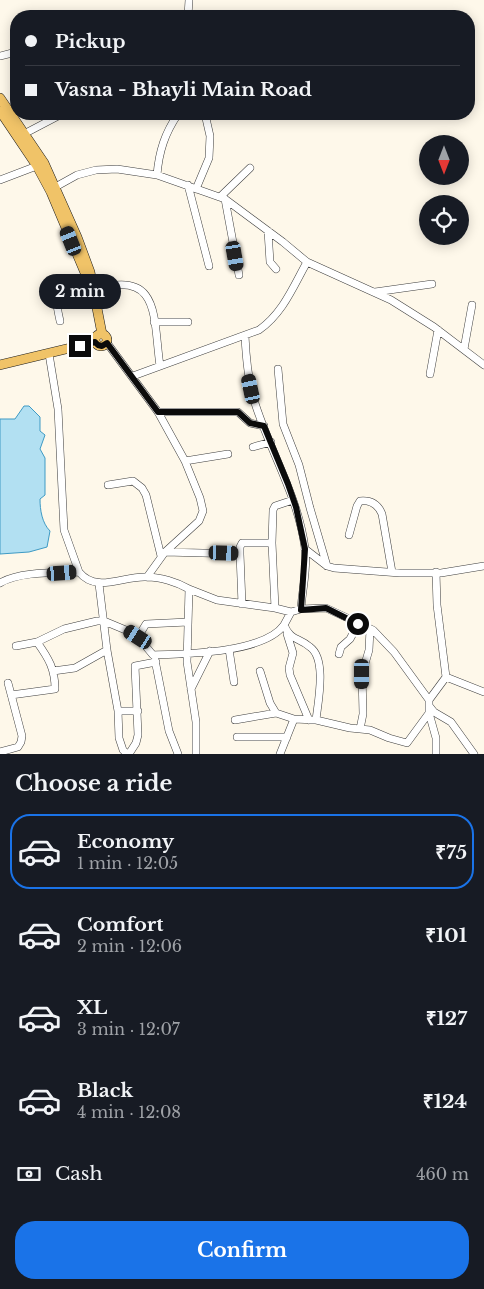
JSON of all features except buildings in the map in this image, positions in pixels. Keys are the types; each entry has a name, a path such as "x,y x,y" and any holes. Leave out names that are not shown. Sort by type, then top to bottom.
{"main road":[{"path":"0,98 10,116"},
{"path":"0,111 21,136"},
{"path":"12,120 53,188 86,259 102,334 107,337 107,343 102,346 95,342"},
{"path":"95,342 96,336 102,334"},
{"path":"0,365 95,342"}],"street":[{"path":"21,136 51,120"},
{"path":"157,174 162,144 174,120"},
{"path":"196,189 209,158 210,136 206,120"},
{"path":"0,180 40,164"},
{"path":"222,198 250,168"},
{"path":"53,188 76,175 96,170 136,170 157,174 222,198 307,262 390,300 438,330 484,365"},
{"path":"188,186 209,266"},
{"path":"222,198 239,275"},
{"path":"268,231 270,262 276,269"},
{"path":"133,376 259,330 270,322 285,302 307,262"},
{"path":"60,322 57,305 58,293 61,290 119,284 132,285 142,290 148,297 152,310 160,366"},
{"path":"374,292 432,284"},
{"path":"464,349 472,305"},
{"path":"154,322 188,322"},
{"path":"430,374 438,330"},
{"path":"245,336 249,378 254,399 293,500 305,549 301,610"},
{"path":"107,343 158,412 185,461 200,498 203,512 199,521 163,554 147,577"},
{"path":"49,354 58,409 64,530 84,578 99,584 147,577 169,581 217,600 291,612 326,608 370,628 394,652 423,693 429,707 436,738 436,754"},
{"path":"278,368 283,424 299,465 327,566"},
{"path":"158,412 238,412 250,423 264,426"},
{"path":"253,447 271,442"},
{"path":"185,461 228,454"},
{"path":"108,485 133,481 142,488 163,554"},
{"path":"275,608 272,543 273,510 275,506 293,500"},
{"path":"350,535 360,501 368,500 376,504 382,514 396,572"},
{"path":"242,604 240,546 242,543 272,543"},
{"path":"305,549 327,566 334,568 416,573 484,566"},
{"path":"163,554 240,554"},
{"path":"0,583 6,579 26,575 80,572"},
{"path":"235,720 276,713 294,720 312,720 370,730 391,739 407,743 445,680 437,605 436,572"},
{"path":"99,584 107,650 118,711 119,738 123,750 128,754 136,743 138,736 135,666 155,658 229,649 269,638 280,630 291,612"},
{"path":"189,589 187,654 190,689 196,722 196,754"},
{"path":"16,646 37,642 64,629 97,621 104,621 138,637 155,658 170,731 178,754"},
{"path":"138,637 146,624 188,622"},
{"path":"338,654 341,647 350,639 358,624"},
{"path":"284,625 293,653 289,668 290,675 312,720"},
{"path":"360,729 363,714 362,674 369,650 370,628"},
{"path":"288,634 313,649 317,656 320,685 312,720"},
{"path":"11,695 55,689 50,660 37,642"},
{"path":"229,649 234,682"},
{"path":"53,671 75,668 107,650"},
{"path":"190,689 210,651"},
{"path":"260,671 270,703 276,713"},
{"path":"445,680 484,692"},
{"path":"0,752 18,747 22,736 8,683"},
{"path":"429,707 451,722 474,754"},
{"path":"118,711 138,711"},
{"path":"280,754 294,720"},
{"path":"237,737 288,737"}],"water":[{"path":"24,406 29,406 40,417 40,431 45,435 40,449 45,458 45,495 40,499 40,503 43,520 50,531 47,547 29,552 0,554 0,419 15,419"}],"route":[{"path":"80,346 95,342 102,346 107,343 158,412 238,412 246,421 256,426 264,426 296,507 305,549 301,610 326,608 358,624"}]}
